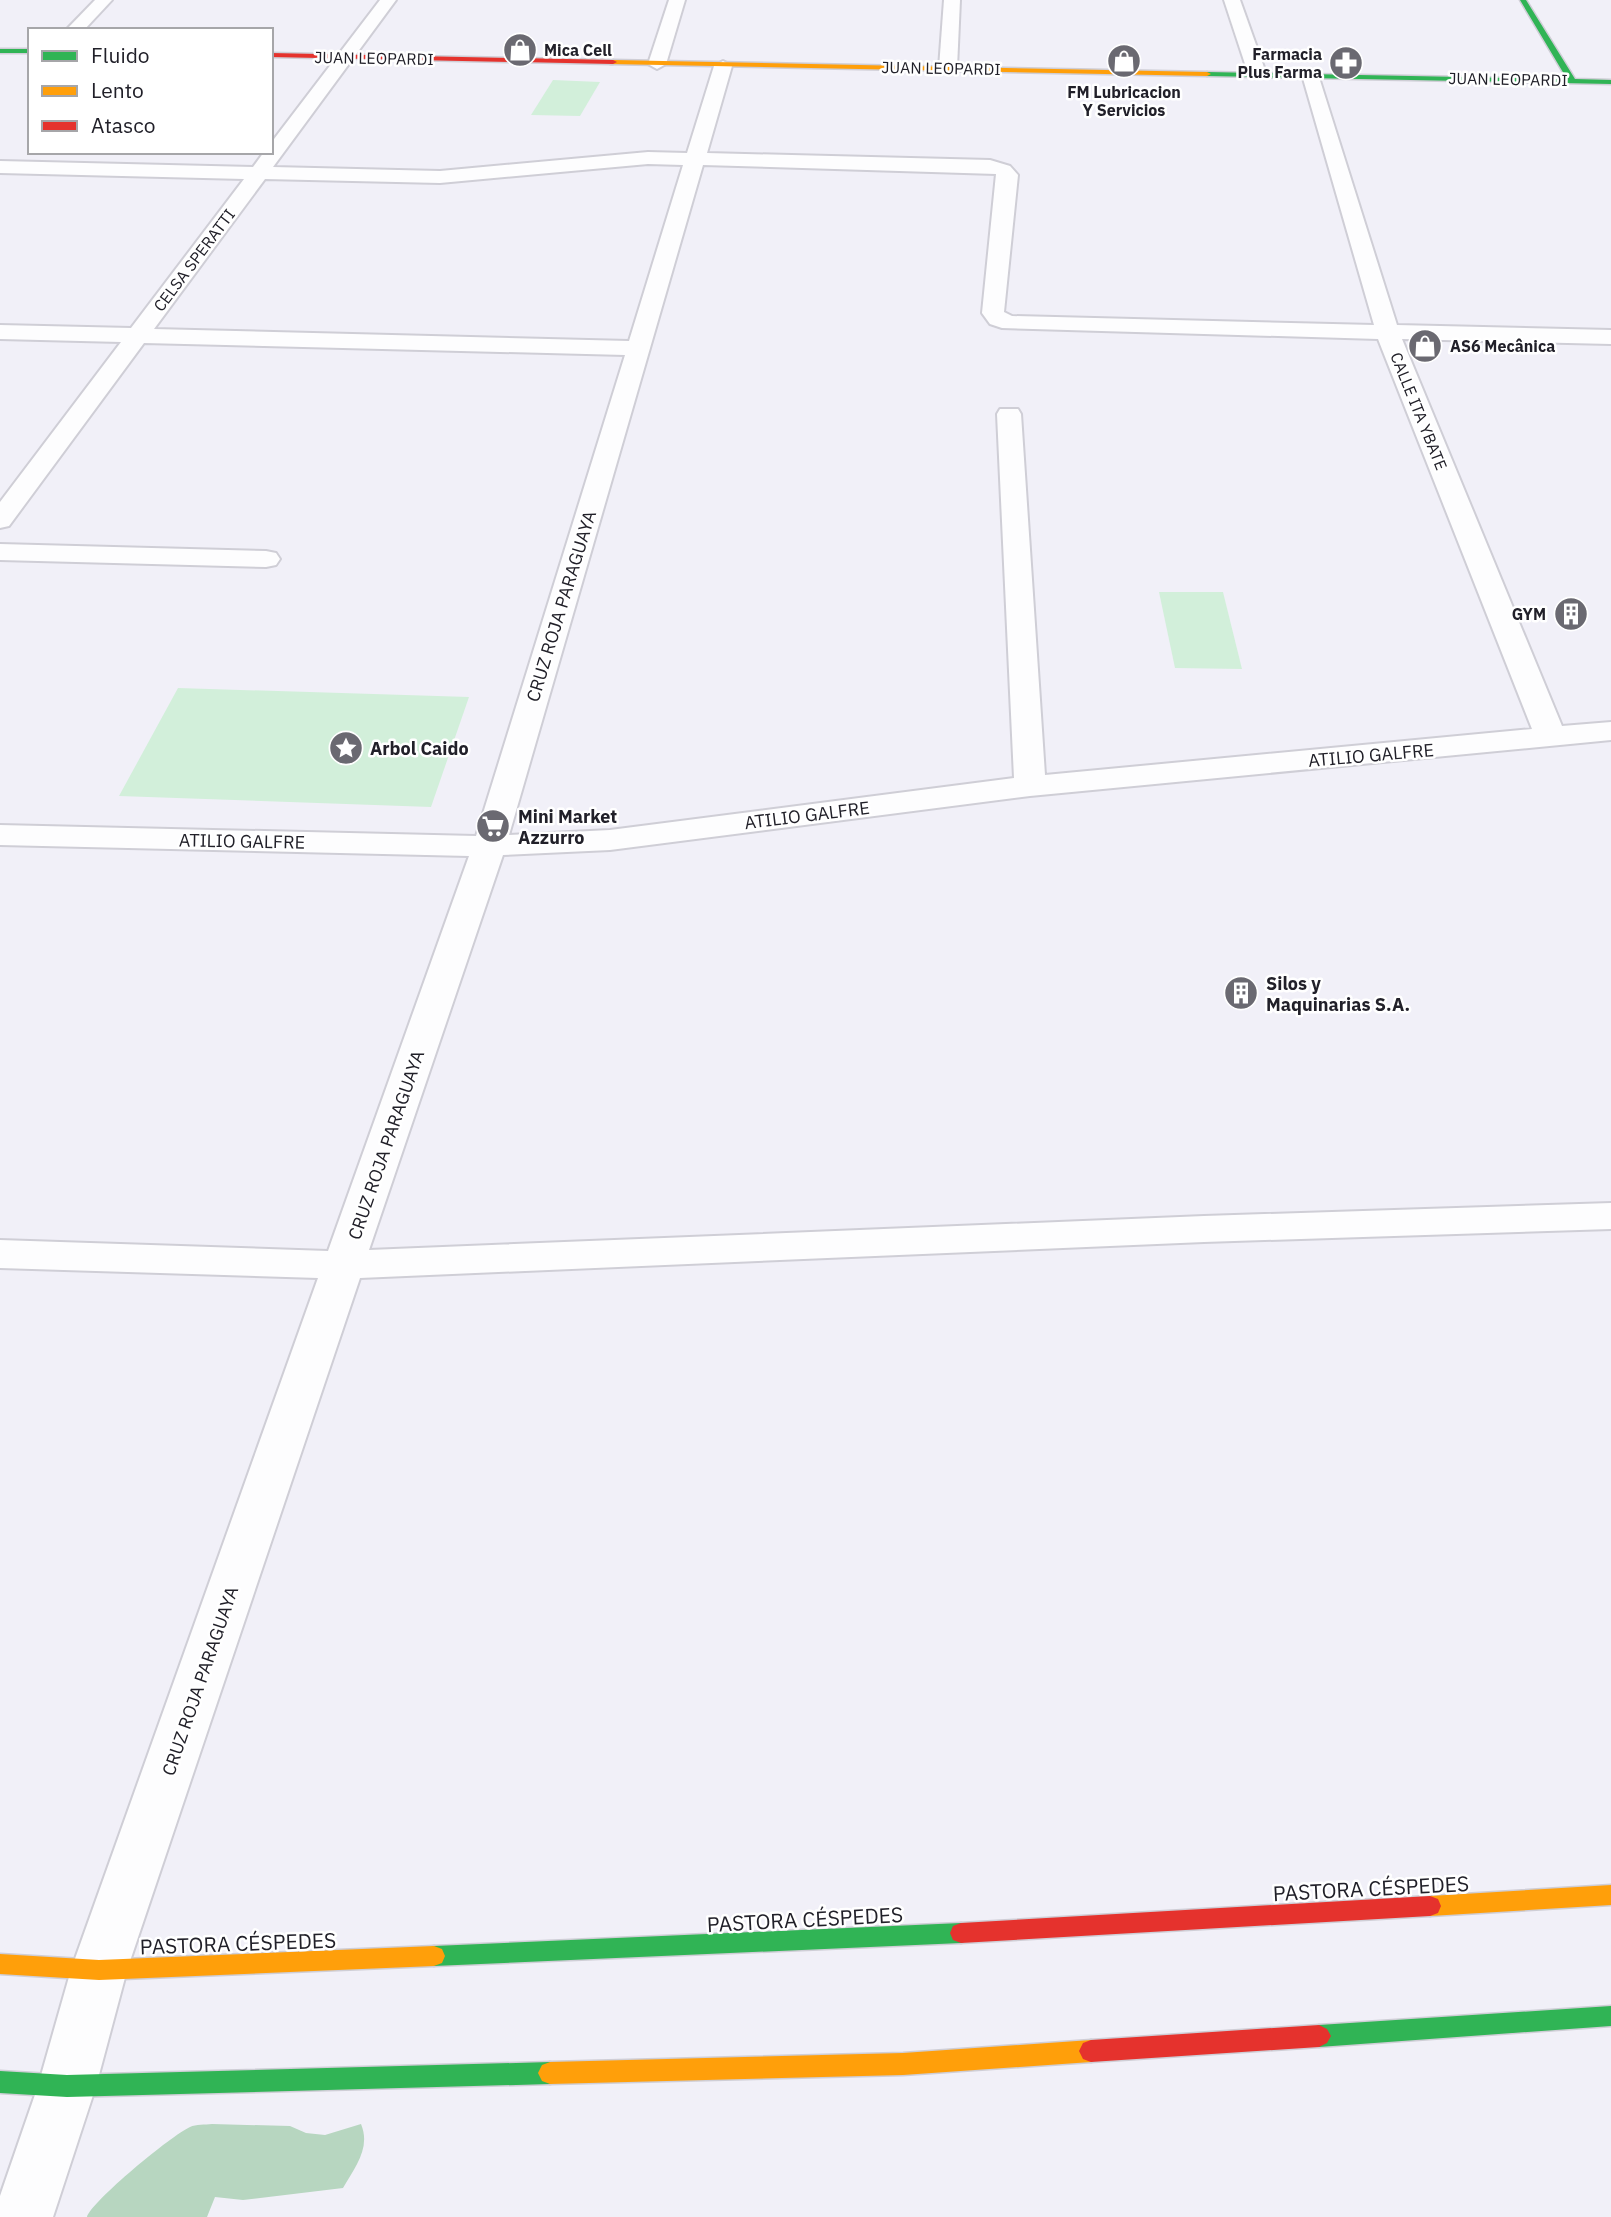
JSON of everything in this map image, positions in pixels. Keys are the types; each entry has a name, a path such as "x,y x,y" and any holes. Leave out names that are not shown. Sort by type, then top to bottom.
{"main road":[{"path":"1523,0 1572,81"},
{"path":"0,51 28,51"},
{"name":"JUAN LEOPARDI","path":"273,55 1611,82"},
{"name":"PASTORA CÉSPEDES","path":"0,1964 99,1970 858,1939 1611,1895"},
{"path":"0,2082 67,2086 890,2064 1611,2016"}],"street":[{"path":"76,28 104,0"},
{"name":"CELSA SPERATTI","path":"0,520 388,0"},
{"path":"657,64 677,0"},
{"path":"948,68 952,0"},
{"path":"1233,0 1257,73"},
{"name":"CRUZ ROJA PARAGUAYA","path":"23,2217 67,2086 99,1970 489,846 723,66"},
{"name":"CALLE ITA YBATE","path":"1311,75 1387,331 1550,738"},
{"path":"0,167 440,177 638,159 695,158 990,166 1003,170 1008,175 993,313 998,319 1010,323 1611,337"},
{"path":"0,332 640,348"},
{"path":"1009,414 1030,786"},
{"path":"0,552 266,559"},
{"name":"ATILIO GALFRE","path":"0,835 489,846 610,840 1030,786 1611,731"},
{"path":"0,1254 345,1265 1191,1230 1611,1216"}],"green space":[{"path":"553,80 600,82 580,116 531,115"},
{"path":"1159,592 1223,592 1242,669 1175,668"},
{"path":"178,688 469,697 431,807 119,796"},
{"path":"212,2124 290,2126 306,2133 325,2135 361,2124 364,2133 363,2149 343,2188 243,2200 215,2197 207,2217 87,2217 103,2197 167,2142 190,2127"}],"traffic: fast":[{"path":"1523,0 1572,81"},
{"path":"0,51 28,51"},
{"path":"1207,74 1611,82"},
{"path":"434,1956 961,1933"},
{"path":"1319,2036 1611,2016"},
{"path":"0,2082 67,2086 550,2073"}],"traffic: slow":[{"path":"613,62 1207,74"},
{"path":"1430,1906 1611,1895"},
{"path":"0,1964 99,1970 434,1956"},
{"path":"550,2073 903,2064 1091,2051"}],"traffic: jam":[{"path":"273,55 613,62"},
{"path":"961,1933 1430,1906"},
{"path":"1091,2051 1319,2036"}],"place":[{"name":"Mica Cell","path":"520,50"},
{"name":"FM Lubricacion Y Servicios","path":"1124,61"},
{"name":"Farmacia Plus Farma","path":"1346,63"},
{"name":"AS6 Mecânica","path":"1425,346"},
{"name":"GYM","path":"1571,614"},
{"name":"Arbol Caido","path":"346,748"},
{"name":"Mini Market Azzurro","path":"493,826"},
{"name":"Silos y Maquinarias S.A.","path":"1241,993"}]}
